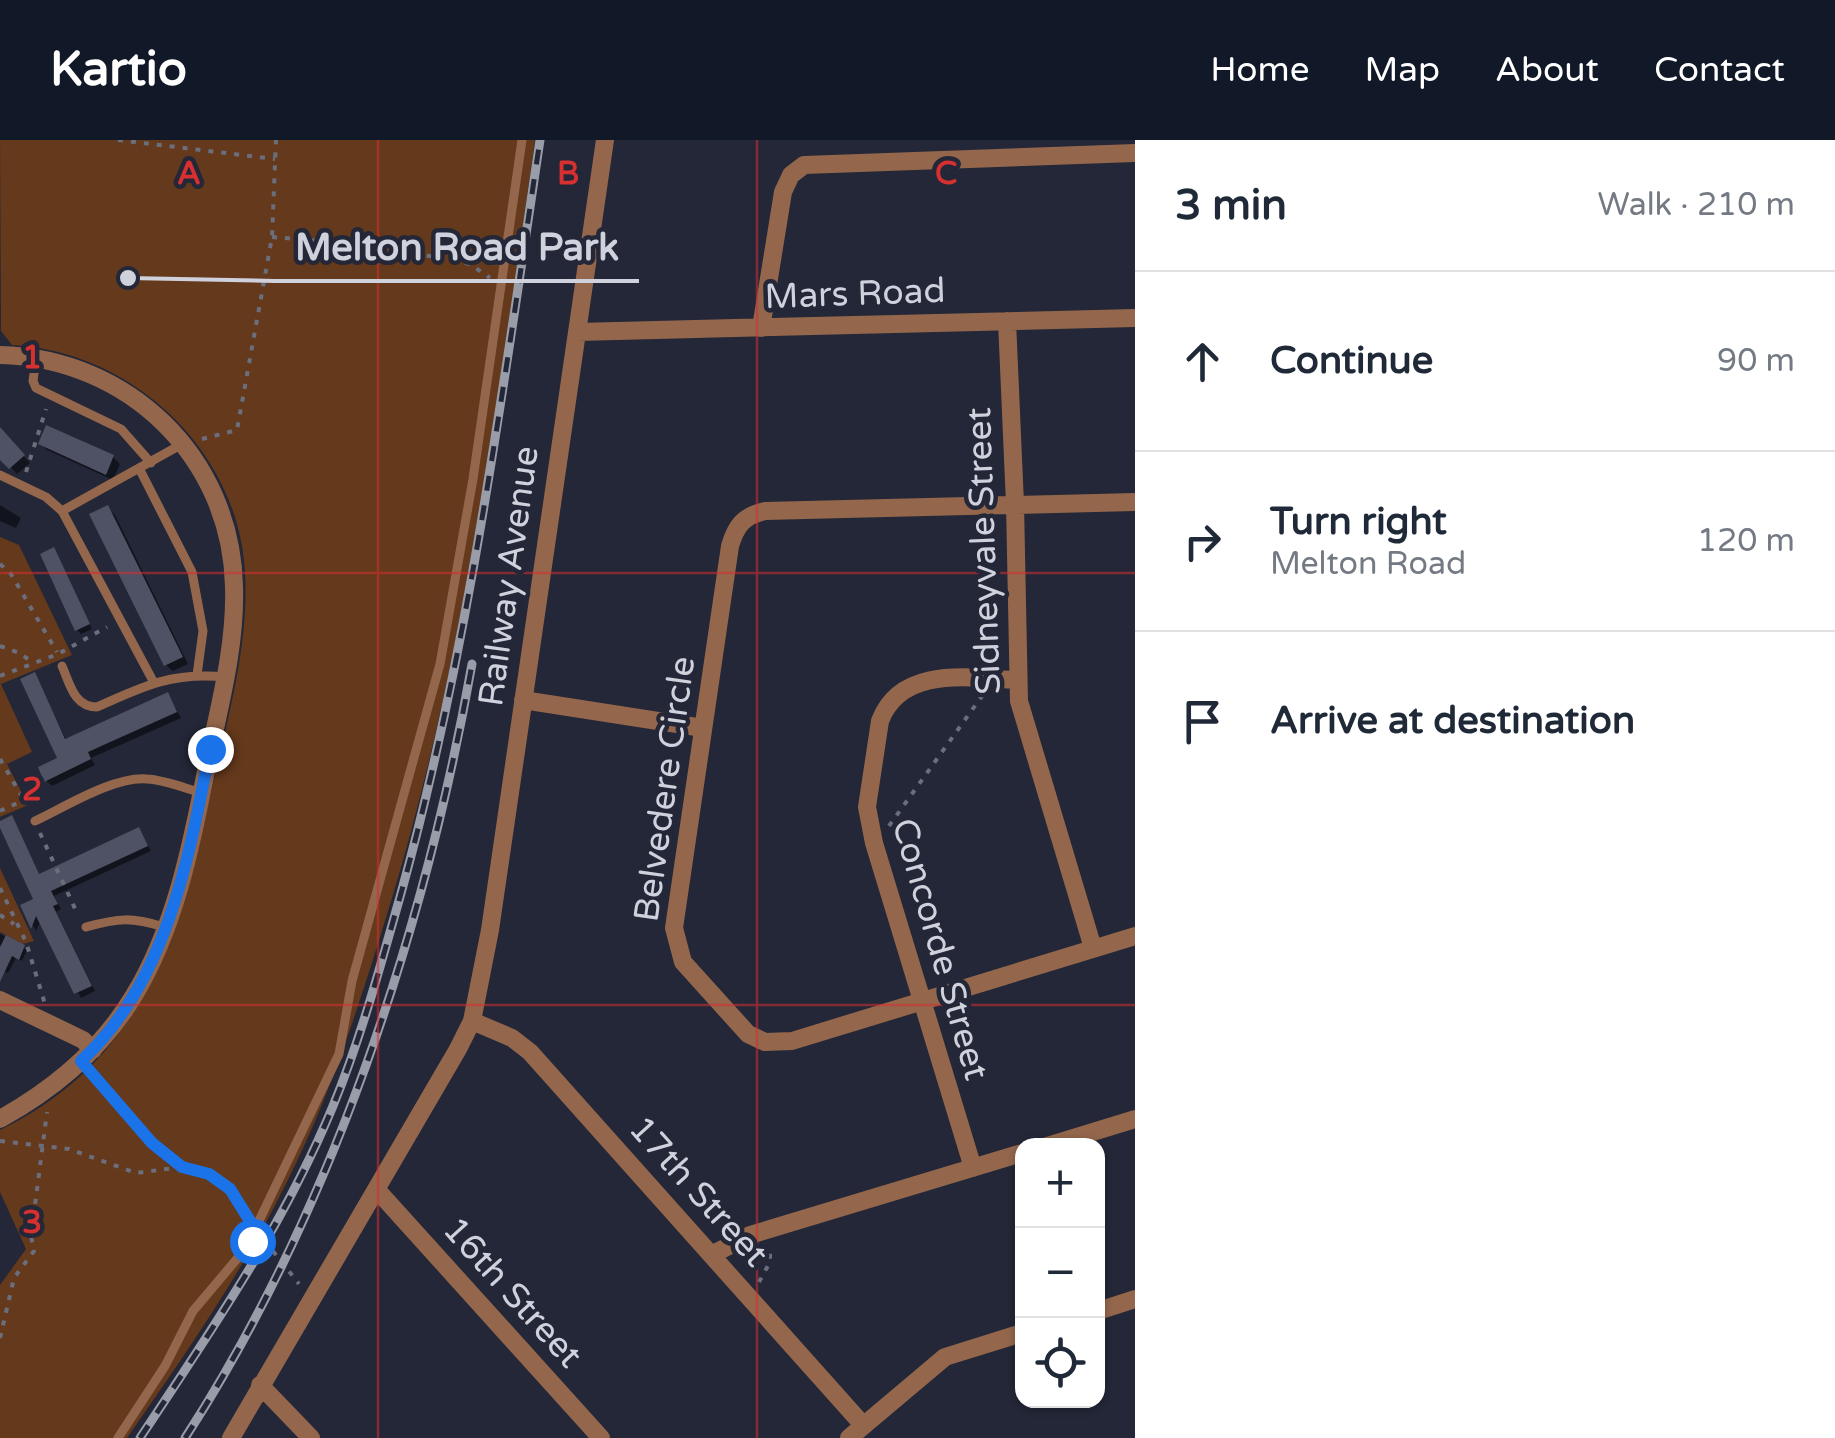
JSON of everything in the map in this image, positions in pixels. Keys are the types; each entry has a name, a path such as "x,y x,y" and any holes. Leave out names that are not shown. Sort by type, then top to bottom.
{"street":[{"name":"Railway Avenue","path":"230,1438 472,1021 490,930 605,140"},
{"path":"761,328 783,192 791,175 804,165 1135,153"},
{"name":"Mars Road","path":"577,332 1135,318"},
{"name":"Sidneyvale Street","path":"1007,321 1015,504 1016,680 1024,724 1094,948"},
{"path":"0,356 36,358 80,369 121,388 184,443 212,490 230,544 234,601 226,677 185,868 135,994 87,1056 49,1087 0,1118"},
{"name":"Belvedere Circle","path":"1135,502 765,511 744,519 730,546 674,928 684,962 748,1034 765,1042 792,1041 1135,936"},
{"name":"Concorde Street","path":"973,1168 920,1001 867,807 878,729 885,710 906,690 926,680 1016,680"},
{"path":"523,700 703,728"},
{"path":"0,1000 83,1040 87,1056"},
{"name":"17th Street","path":"472,1021 512,1038 530,1052 863,1425"},
{"path":"1073,1138 1135,1119"},
{"path":"712,1254 737,1240 1015,1155"},
{"name":"16th Street","path":"377,1190 601,1438"},
{"path":"1105,1308 1135,1299"},
{"path":"848,1438 944,1357 1015,1336"},
{"path":"260,1385 311,1438"}],"lane":[{"path":"118,1438 164,1366 192,1311 252,1241 340,1054 352,981 440,664 474,479 522,140"},
{"path":"36,358 34,386 121,428 151,462"},
{"path":"62,510 184,443"},
{"path":"140,470 192,572 202,631 197,674"},
{"path":"0,475 62,510 152,681"},
{"path":"62,666 76,698 89,707 97,707 152,681 197,674 226,677"},
{"path":"35,821 134,779 150,779 202,793"},
{"path":"86,927 134,918 164,928"}],"path":[{"path":"118,140 275,158"},
{"path":"184,443 238,430 272,237 276,140"},
{"path":"272,237 379,246 470,264 501,286"},
{"path":"24,486 28,460 51,396"},
{"path":"0,564 11,574 62,666"},
{"path":"0,676 58,654 120,620"},
{"path":"0,646 19,652 34,663"},
{"path":"874,844 914,794 992,679"},
{"path":"0,759 86,927"},
{"path":"0,811 24,800"},
{"path":"0,888 44,996 46,1024"},
{"path":"0,914 18,927"},
{"path":"87,1056 152,1143 182,1167"},
{"path":"0,1338 14,1278 34,1251 31,1236 49,1087"},
{"path":"0,1141 68,1149 136,1173 182,1167 209,1174 230,1189 255,1229 312,1300"},
{"path":"750,1297 770,1262 771,1229"}],"shaded area":[{"path":"0,140 535,140 491,441 456,640 410,837 372,963 322,1106 279,1198 218,1303 127,1438 0,1438 0,1285 26,1249 0,1192 0,1130 51,1100 92,1065 125,1025 151,981 188,883 227,725 244,624 245,573 238,528 223,486 200,448 171,415 136,387 98,366 56,351 12,345 1,331"},
{"path":"0,537 19,545 72,655 1,684 32,752 7,764 28,805 0,817"},
{"path":"0,868 34,941 23,944 0,932"}],"building":[{"path":"46,425 114,455 106,475 38,444"},
{"path":"0,427 25,455 9,469 0,460"},
{"path":"108,505 183,657 164,666 89,514"},
{"path":"54,547 90,624 75,631 40,554"},
{"path":"35,672 65,739 168,692 177,712 88,752 91,759 44,782 38,767 57,758 20,679"},
{"path":"12,815 39,874 139,827 148,846 51,891 58,904 53,906 92,986 74,994 36,916 31,929 20,905 33,899 0,828 0,821"},
{"path":"6,935 25,945 19,960 12,956 0,982 0,947"}],"railway":[{"path":"140,1438 245,1276 292,1193 333,1106 370,1002 424,804 465,615 540,140"},
{"path":"185,1438 238,1350 285,1259 366,1065 428,865 472,664"}],"place":[{"name":"Melton Road Park","path":"128,278"}],"route":[{"path":"210,749 185,868 147,973 122,1015 81,1061 152,1143 182,1167 209,1174 230,1189 255,1229 252,1241"}]}
